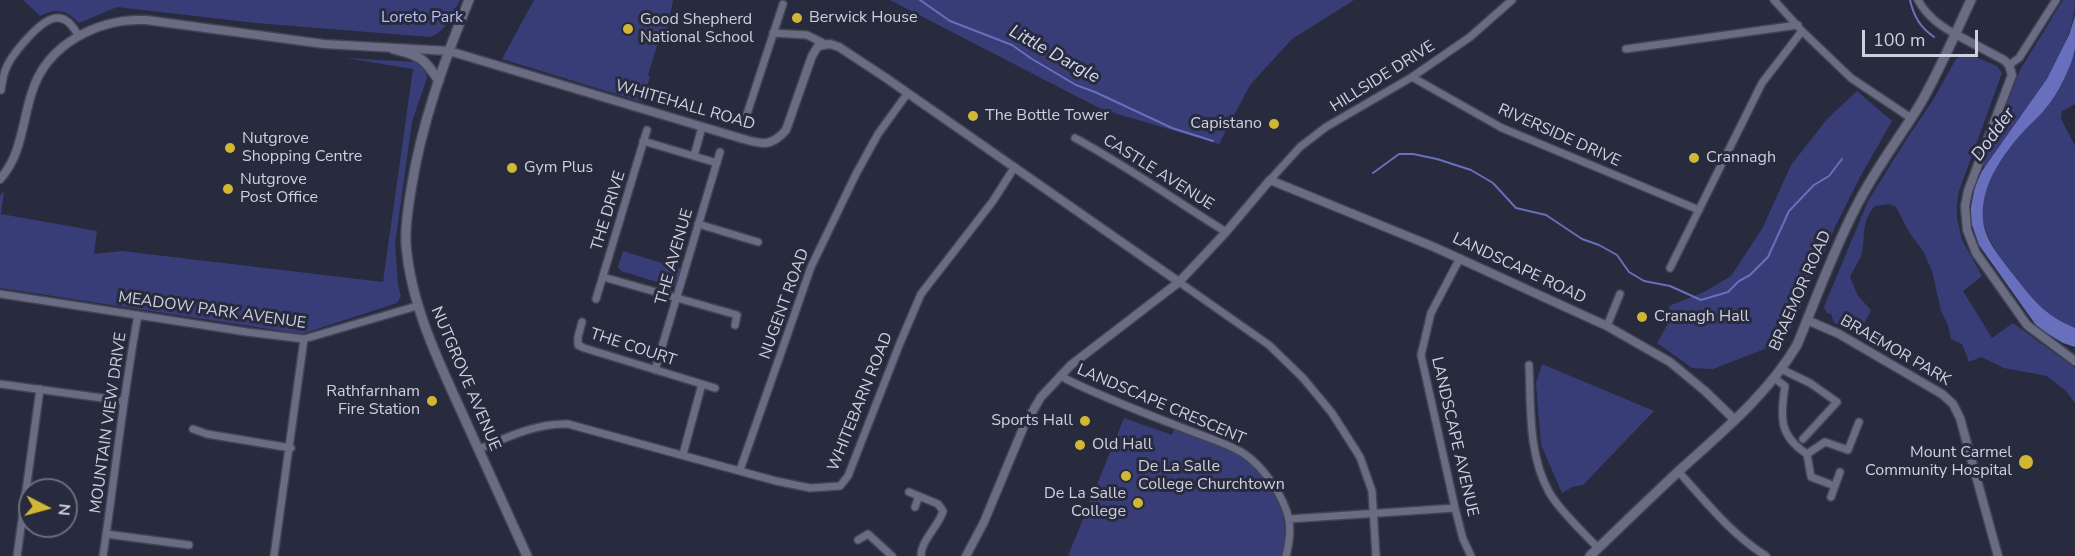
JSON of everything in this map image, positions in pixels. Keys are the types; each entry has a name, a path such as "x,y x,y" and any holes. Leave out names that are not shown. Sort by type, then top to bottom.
{"main road":[{"name":"NUTGROVE AVENUE","path":"469,0 449,51 418,154 406,226 406,243 417,306 439,362 527,556"},
{"name":"BRAEMOR ROAD","path":"1590,556 1735,420 1781,369 1797,345 1835,250 1856,207 1881,162 1932,82 1971,0"},
{"path":"393,49 415,54 425,60 440,81"}],"street":[{"name":"HILLSIDE DRIVE","path":"1270,180 1300,147 1326,127 1412,77 1470,37 1512,0"},
{"path":"1774,0 1851,78 1911,118"},
{"path":"1918,0 1924,11 1936,22 2009,65 2012,75 1968,191 1965,206 1967,230 1976,253 2027,325 2075,361"},
{"path":"2009,65 2019,58 2055,0"},
{"path":"744,123 783,4"},
{"path":"1,90 5,70 23,42 46,21 57,18 65,20 79,36"},
{"name":"WHITEHALL ROAD","path":"0,179 15,157 33,90 50,60 79,36 103,24 130,19 324,44 449,51 755,143 770,143 780,138 786,130 812,56 818,46 825,44"},
{"path":"1626,49 1800,28"},
{"path":"1670,268 1762,83 1800,28"},
{"path":"774,33 807,35 825,44 839,47 1269,345 1303,378 1332,413 1360,457 1372,491 1376,556"},
{"name":"RIVERSIDE DRIVE","path":"1412,77 1502,128 1699,210"},
{"name":"NUGENT ROAD","path":"740,470 811,267 873,144 907,93"},
{"path":"694,156 702,127"},
{"name":"THE DRIVE","path":"596,299 646,130"},
{"name":"CASTLE AVENUE","path":"1075,138 1118,162 1147,183 1227,232"},
{"path":"644,141 717,163"},
{"name":"THE AVENUE","path":"655,370 720,152"},
{"name":"WHITEBARN ROAD","path":"479,449 529,429 553,423 568,424 683,454 776,482 810,488 840,486 848,476 921,294 993,201 1014,168"},
{"path":"966,556 984,522 1024,426 1041,397 1071,365 1179,282 1227,232 1270,180"},
{"name":"LANDSCAPE ROAD","path":"1270,180 1351,211 1460,258 1606,326 1670,362 1735,420"},
{"path":"698,224 759,242"},
{"name":"LANDSCAPE AVENUE","path":"1460,258 1431,313 1421,355 1455,508 1463,539 1471,556"},
{"path":"603,277 737,315 735,325"},
{"name":"MEADOW PARK AVENUE","path":"0,294 304,339 417,306"},
{"path":"1606,326 1620,294"},
{"name":"MOUNTAIN VIEW DRIVE","path":"103,556 138,315"},
{"name":"BRAEMOR PARK","path":"1807,320 1839,334 1897,367 1942,394 1953,404 1998,556"},
{"name":"THE COURT","path":"582,322 578,345 715,388"},
{"path":"274,556 291,448 304,339"},
{"path":"1529,365 1533,444 1539,469 1550,494 1598,548"},
{"path":"1781,369 1810,384 1836,402 1803,439"},
{"name":"LANDSCAPE CRESCENT","path":"1061,375 1104,399 1242,453 1262,470 1272,483 1289,519 1289,543 1286,556"},
{"path":"1774,378 1785,386 1781,409 1785,429 1793,444 1807,454 1811,477 1835,486"},
{"path":"0,384 124,401"},
{"path":"683,454 702,384"},
{"path":"17,556 40,389"},
{"path":"1807,454 1825,442 1848,450 1859,422"},
{"path":"193,429 207,434 291,448"},
{"path":"1678,471 1720,517 1756,550 1766,556"},
{"path":"1831,497 1840,472"},
{"path":"909,492 938,504 943,511 922,548 920,556"},
{"path":"915,507 919,496"},
{"path":"1289,519 1455,508"},
{"name":"MOUNTAIN VIEW DRIVE","path":"106,534 189,545"},
{"path":"858,540 868,534 892,556"},
{"path":"1750,556 1756,550"}],"green space":[{"name":"Loreto Park","path":"23,0 460,0 444,27 436,35 430,37 256,23 117,7 79,23 61,11 40,16"},
{"path":"534,0 673,0 665,40 659,39 642,102 502,59"},
{"path":"890,0 1354,0 1292,39 1250,85 1219,144 1101,109"},
{"path":"2063,0 2075,0 2074,11 2066,41 2048,79 2067,71 2075,48 2075,104 2062,111 2061,119 2075,146 2075,328 2050,316 2018,283 1989,239 1982,213 1987,187 1994,173 1984,167 1984,163 2020,70"},
{"path":"1966,53 1997,66 2002,73 1959,191 1957,218 1962,240 1982,276 1963,291 1992,338 2013,323 2075,368 2075,403 2066,391 2047,376 2004,368 1981,357 1969,362 1962,344 1951,339 1948,325 1941,311 1932,271 1923,251 1909,232 1896,207 1889,204 1875,206 1870,212 1865,224 1861,256 1850,277 1858,296 1871,310 1858,335 1834,323 1831,314 1827,313 1824,307 1868,201 1933,100 1956,59"},
{"path":"346,58 417,62 425,67 427,78 412,122 395,244 401,296 397,303 302,334 0,288 0,195 4,192 1,214 97,231 94,254 122,251 383,282 413,69"},
{"path":"1857,91 1892,121 1836,225 1795,320 1783,342 1713,369 1692,368 1657,343 1670,320 1669,306 1704,292 1731,276 1762,229 1791,165 1827,119"},
{"path":"623,251 681,269 675,286 621,271 618,267"},
{"path":"1542,364 1654,411 1583,485 1572,487 1562,493 1541,445 1536,383"},
{"path":"1124,418 1172,435 1174,429 1236,453 1255,465 1273,487 1279,500 1285,528 1282,556 1068,556"}],"water":[{"path":"2075,16 2075,48 2063,80 2050,103 2014,143 1996,168 1985,195 1983,210 1988,238 1996,252 2039,305 2054,317 2075,328 2075,347 2063,343 2038,328 1979,245 1971,222 1971,207 1975,186 1982,171 2047,79 2069,35"}],"waterway":[{"name":"Little Dargle","path":"920,0 950,21 1012,45 1076,85 1172,128 1213,141"},
{"path":"1910,0 1918,21 1934,37"},
{"name":"Little Dargle","path":"1373,173 1399,154 1413,154 1437,159 1471,170 1493,183 1516,208 1546,215 1582,239 1617,255 1629,272 1644,281 1670,286 1701,300 1728,292 1739,281 1750,275 1768,257 1789,211 1814,185 1829,176 1842,159"}],"place":[{"name":"Berwick House","path":"797,18"},
{"name":"Good Shepherd National School","path":"628,29"},
{"name":"The Bottle Tower","path":"973,116"},
{"name":"Capistano","path":"1274,124"},
{"name":"Nutgrove Shopping Centre","path":"230,148"},
{"name":"Crannagh","path":"1694,158"},
{"name":"Gym Plus","path":"512,168"},
{"name":"Nutgrove Post Office","path":"228,189"},
{"name":"Cranagh Hall","path":"1642,317"},
{"name":"Rathfarnham Fire Station","path":"432,401"},
{"name":"Sports Hall","path":"1085,421"},
{"name":"Old Hall","path":"1080,445"},
{"name":"Mount Carmel Community Hospital","path":"2026,462"},
{"name":"De La Salle College Churchtown","path":"1126,476"},
{"name":"De La Salle College","path":"1138,503"}],"water label":[{"name":"Dodder","path":"1994,135"}]}
